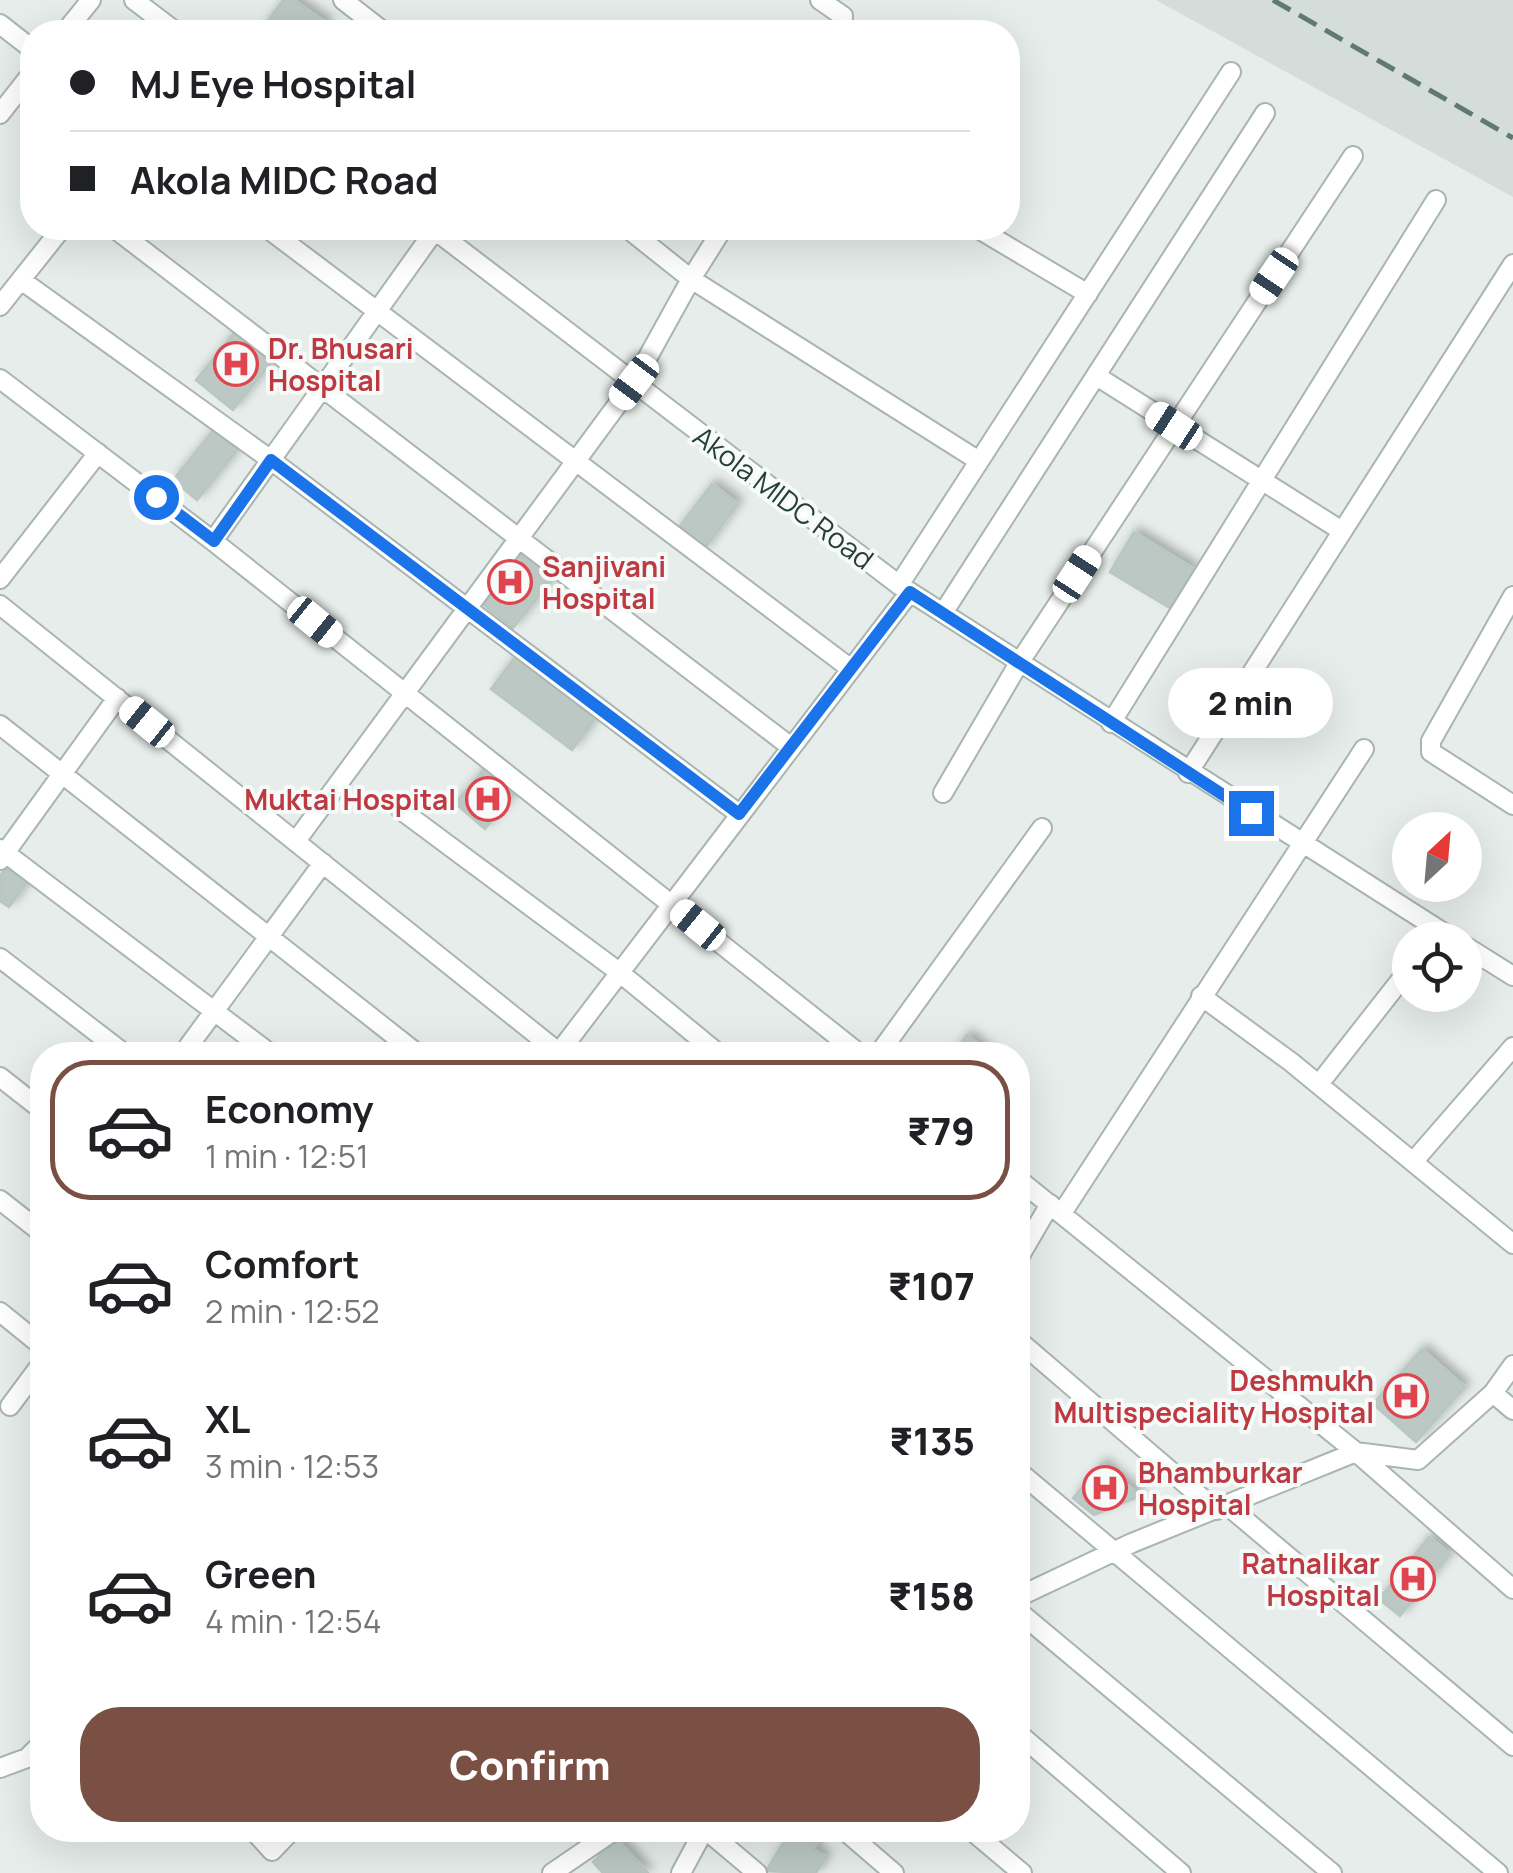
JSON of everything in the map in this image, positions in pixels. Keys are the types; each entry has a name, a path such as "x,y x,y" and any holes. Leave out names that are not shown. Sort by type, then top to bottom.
{"street":[{"path":"75,20 91,0"},
{"path":"134,0 160,20"},
{"path":"344,0 369,20"},
{"path":"820,0 843,16 843,20"},
{"path":"0,24 20,40"},
{"path":"568,1042 851,668 905,588 979,461 1231,72"},
{"path":"0,114 20,89"},
{"path":"942,613 1098,377 1264,113"},
{"path":"943,792 1019,663 1353,156"},
{"path":"1111,723 1436,200"},
{"path":"0,306 53,240"},
{"path":"130,240 791,747"},
{"path":"282,240 851,668"},
{"path":"214,541 426,240"},
{"name":"Akola MIDC Road","path":"447,240 905,588 1419,922"},
{"path":"643,240 691,278 979,461"},
{"path":"296,841 634,382 715,240"},
{"path":"997,240 1088,294"},
{"path":"1188,772 1513,264"},
{"path":"21,280 271,460 739,814"},
{"path":"1098,377 1342,531"},
{"path":"0,379 214,541 845,1042"},
{"path":"0,578 98,453"},
{"path":"1513,596 1431,741 1431,752 1513,806"},
{"path":"0,605 544,1042"},
{"path":"117,698 2,854 255,1042"},
{"path":"0,725 404,1042"},
{"path":"1030,1243 1202,996 1364,749"},
{"path":"401,810 619,972 704,1042"},
{"path":"887,1042 1042,828"},
{"path":"191,1042 323,863"},
{"path":"1482,957 1513,976"},
{"path":"0,958 109,1042"},
{"path":"1318,1084 1392,991"},
{"path":"1202,996 1318,1084 1513,1244"},
{"path":"1414,1162 1513,1047"},
{"path":"0,1077 30,1101"},
{"path":"1030,1188 1356,1452 1513,1589"},
{"path":"0,1200 30,1224"},
{"path":"0,1312 30,1336"},
{"path":"1030,1350 1513,1746"},
{"path":"1030,1591 1112,1553 1356,1452 1418,1460 1492,1393 1513,1364"},
{"path":"10,1406 30,1378"},
{"path":"1492,1393 1513,1410"},
{"path":"1030,1481 1498,1873"},
{"path":"1030,1621 1332,1873"},
{"path":"1030,1743 1181,1873"},
{"path":"0,1768 30,1755"},
{"path":"552,1873 598,1842"},
{"path":"681,1873 698,1842"},
{"path":"720,1842 757,1873"},
{"path":"858,1842 894,1873"},
{"path":"985,1842 1022,1873"}],"shaded area":[{"path":"1156,0 1513,0 1513,197"}],"building":[{"path":"283,0 294,0 322,20 269,20"},
{"path":"238,328 275,358 233,410 196,380"},
{"path":"215,428 239,448 197,500 173,480"},
{"path":"712,484 738,504 703,551 676,531"},
{"path":"1134,532 1194,569 1170,608 1110,572"},
{"path":"525,547 558,573 513,628 480,602"},
{"path":"518,653 599,714 572,750 491,689"},
{"path":"486,767 516,792 485,829 455,803"},
{"path":"6,868 27,883 9,907 0,901 0,876"},
{"path":"1422,1349 1465,1387 1416,1442 1373,1404"},
{"path":"1102,1463 1140,1496 1094,1515 1073,1498"},
{"path":"1429,1537 1450,1554 1400,1616 1379,1599"},
{"path":"614,1842 620,1842 648,1873 603,1873 593,1862"},
{"path":"784,1842 817,1842 813,1849 826,1857 816,1873 766,1871"}],"railway":[{"path":"1273,0 1513,138"}],"place":[{"name":"Dr. Bhusari Hospital","path":"236,364"},
{"name":"Sanjivani Hospital","path":"510,582"},
{"name":"Muktai Hospital","path":"488,799"},
{"name":"Deshmukh Multispeciality Hospital","path":"1406,1396"},
{"name":"Bhamburkar Hospital","path":"1105,1488"},
{"name":"Ratnalikar Hospital","path":"1413,1579"}],"route":[{"path":"156,497 214,541 271,460 739,814 910,592 1251,813"}]}
